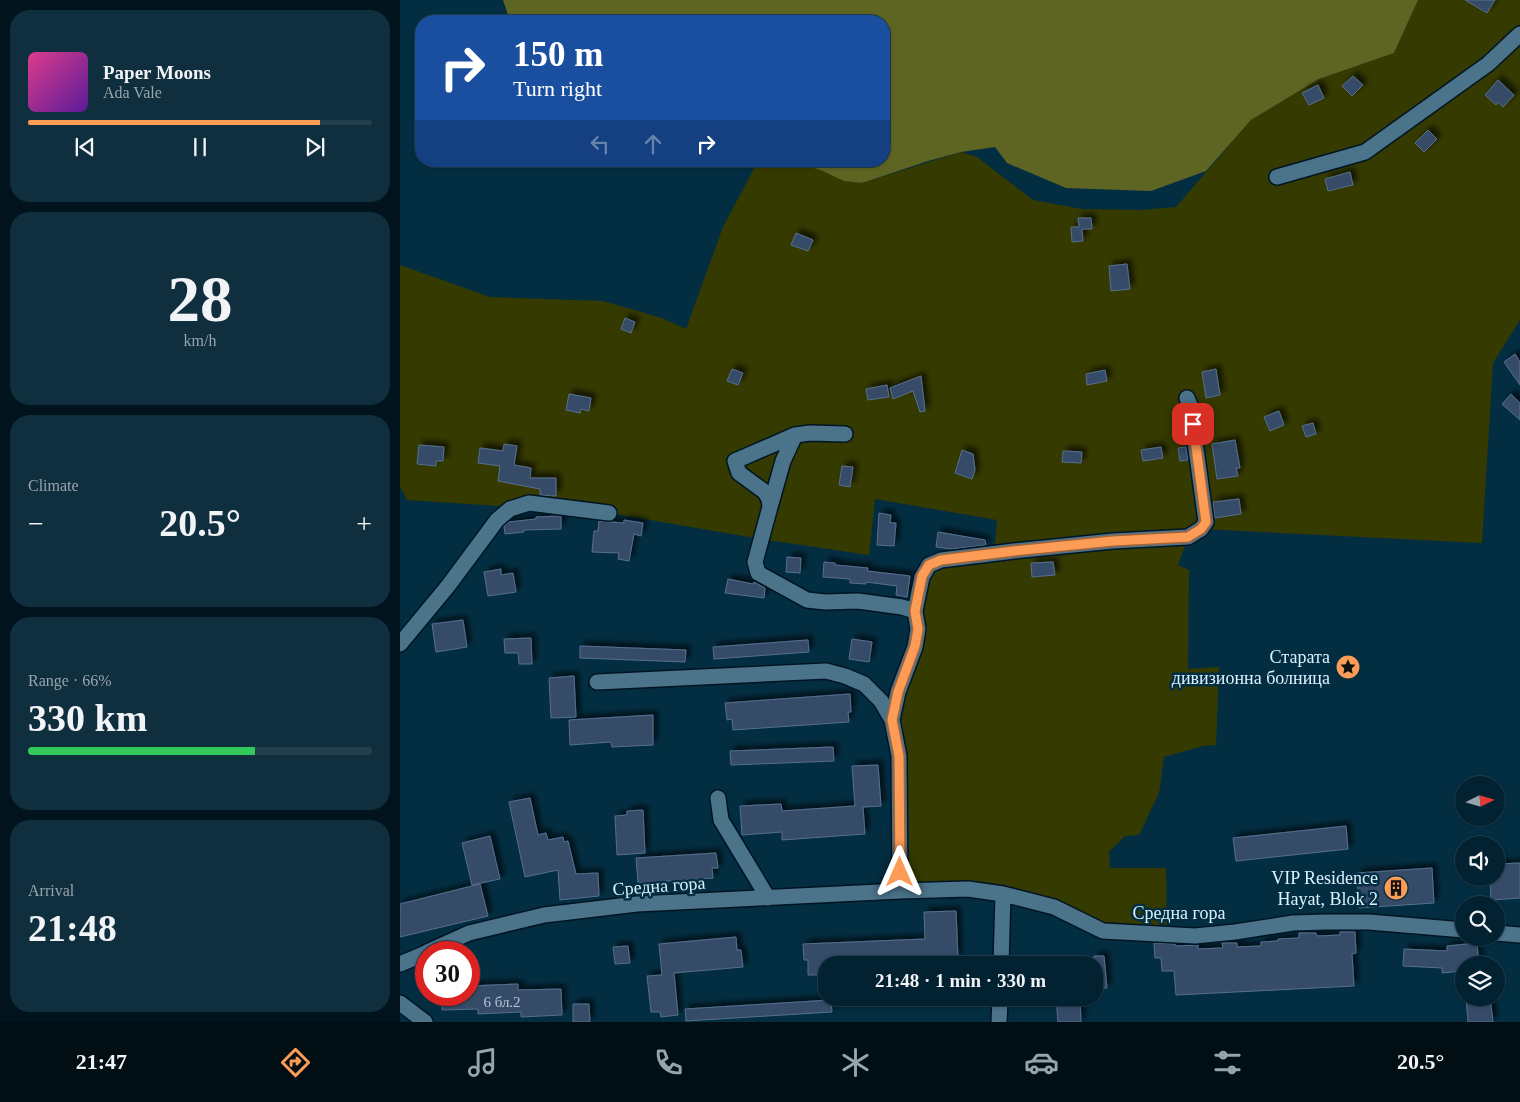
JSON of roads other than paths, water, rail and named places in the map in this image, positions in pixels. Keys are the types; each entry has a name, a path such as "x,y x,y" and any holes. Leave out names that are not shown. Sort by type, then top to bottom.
{"street":[{"path":"1277,177 1365,152 1488,64 1520,34"},
{"path":"892,720 898,692 915,646 918,629 915,611 922,576 929,565 941,560 1113,541 1188,537 1201,529 1206,522 1190,405 1187,398"},
{"path":"770,507 769,499 765,492 739,473 735,461 795,435 810,433 845,434"},
{"path":"795,435 783,461 755,562 758,573 807,600 825,602 858,601 902,606 915,611"},
{"path":"400,644 448,586 497,520 510,510 529,503 609,513"},
{"path":"597,682 826,671 864,684 881,701 892,720 899,756 900,891"},
{"path":"718,798 721,820 768,898"},
{"name":"Средна гора","path":"451,941 469,932 544,915 637,904 968,889 1003,894 1054,907 1103,931 1196,936 1293,923 1326,922 1369,922 1455,929"},
{"path":"1001,956 1003,894"},
{"path":"1505,934 1520,935"},
{"name":"Средна гора","path":"400,964 415,958"},
{"path":"400,1003 426,1022"},
{"path":"999,1022 1000,1006"}],"place":[{"name":"Старата дивизионна болница","path":"1348,667"},
{"name":"VIP Residence Hayat, Blok 2","path":"1396,888"}]}
